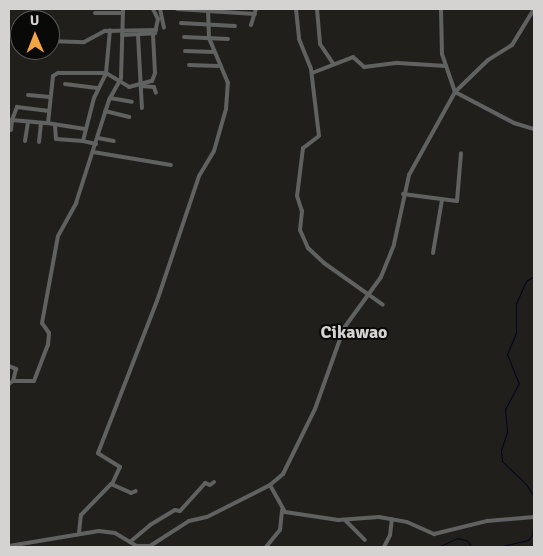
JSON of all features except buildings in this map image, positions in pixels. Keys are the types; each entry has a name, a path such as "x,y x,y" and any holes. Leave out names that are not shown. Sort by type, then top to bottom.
{"street":[{"path":"141,86 155,78 155,32 158,16 153,9"},
{"path":"160,9 164,28"},
{"path":"177,9 254,14"},
{"path":"252,25 256,9"},
{"path":"296,9 299,39 312,73 319,136 304,146 301,158 297,196 302,211 300,230 308,248 324,263 383,305"},
{"path":"318,9 320,44 333,63"},
{"path":"441,9 440,38 446,66 455,92 503,118 534,129"},
{"path":"9,546 79,533 108,532 130,542 150,546 190,521 207,517 270,485 287,466 315,410 344,328 368,296 390,253 403,194 419,154 455,92 488,60 512,44 534,9"},
{"path":"79,533 81,515 112,484 120,466 98,453 158,301 193,194 221,129 229,90 218,66 209,38 208,10"},
{"path":"13,381 33,382 40,370 50,338 42,323 59,232 75,206 105,111 120,80 123,11 95,13"},
{"path":"181,23 235,26"},
{"path":"60,42 84,42 100,32 110,30 138,34 155,32"},
{"path":"83,141 97,88 106,73 110,30"},
{"path":"122,33 155,32"},
{"path":"138,34 142,108"},
{"path":"184,37 228,39"},
{"path":"185,51 214,52"},
{"path":"312,73 333,63 353,58 364,67 398,63 446,66"},
{"path":"189,65 218,66"},
{"path":"48,123 52,78 58,73 106,73 120,80 126,87 154,87 156,93"},
{"path":"64,84 97,88"},
{"path":"28,95 50,97"},
{"path":"110,98 132,102"},
{"path":"11,130 11,120 16,107 49,111"},
{"path":"105,111 129,117"},
{"path":"11,120 85,128"},
{"path":"25,141 28,123"},
{"path":"39,142 41,124"},
{"path":"55,125 56,139 96,144"},
{"path":"98,138 114,141"},
{"path":"93,152 171,165"},
{"path":"403,194 456,201 462,153"},
{"path":"433,253 442,200"},
{"path":"9,366 16,369 13,381 9,384"},
{"path":"130,542 175,510 180,511 205,483 210,486 214,482"},
{"path":"112,484 131,492 136,491"},
{"path":"266,547 280,530 282,510 270,485"},
{"path":"282,510 345,520 370,516 392,520 434,534 487,521 534,517"},
{"path":"345,520 365,540"},
{"path":"384,547 390,535 392,520"}],"waterway":[{"path":"534,276 526,281 516,303 516,333 507,354 519,383 505,409 507,432 501,451 502,461 526,484 534,497"},
{"path":"534,510 534,515"},
{"path":"498,547 528,540 532,535 534,519"},
{"path":"438,547 457,538 466,540 472,547"}],"district":[{"name":"Cikawao","path":"354,332"}]}
